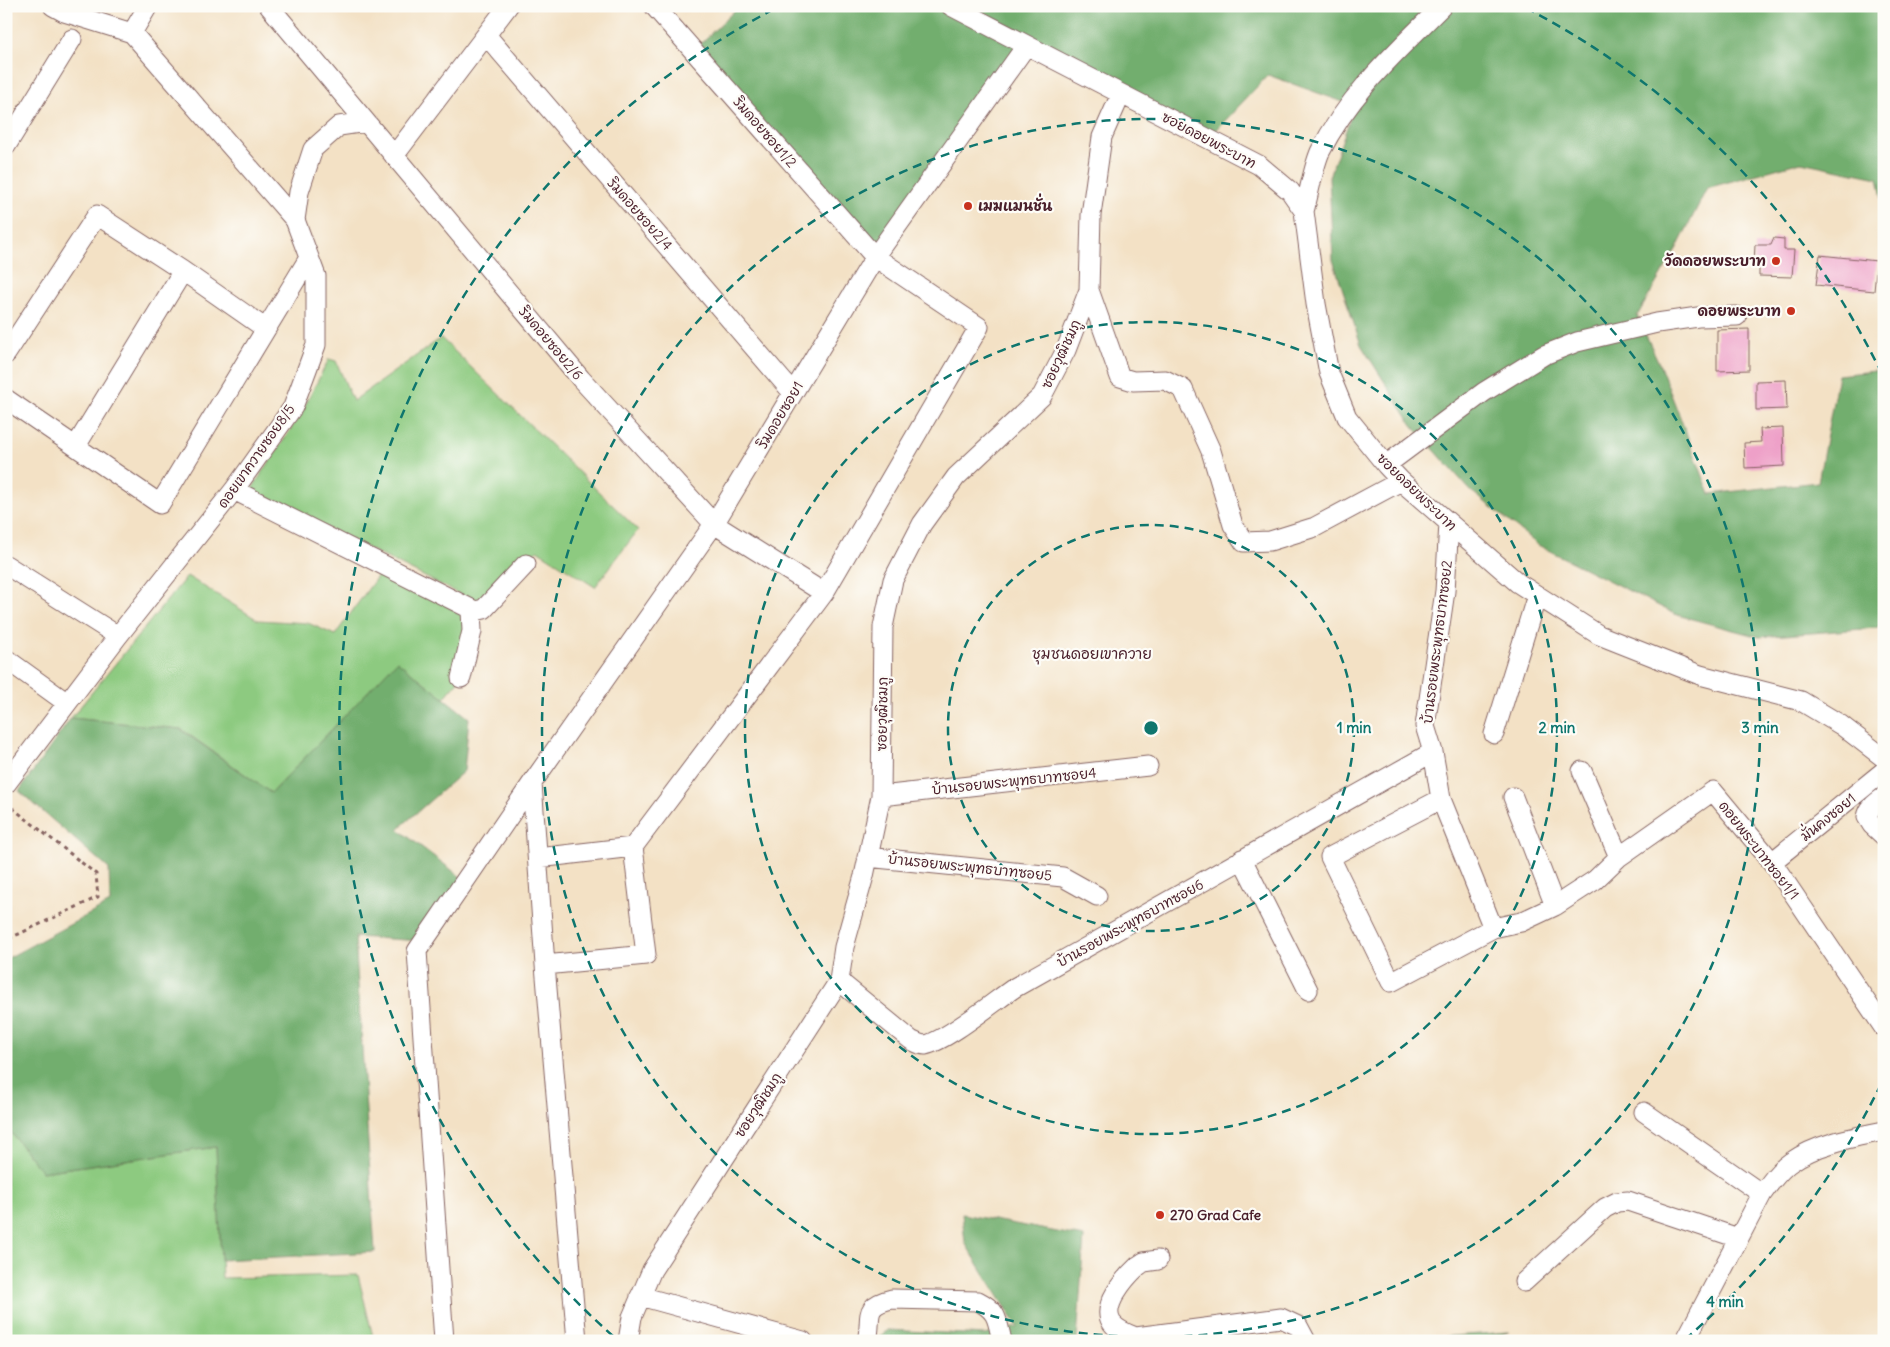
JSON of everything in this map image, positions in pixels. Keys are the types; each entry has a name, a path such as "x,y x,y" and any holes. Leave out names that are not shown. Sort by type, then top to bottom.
{"street":[{"path":"53,6 64,12 132,33 148,6"},
{"name":"ริมดอยซอย2/6","path":"269,6 581,379 714,524 824,593"},
{"path":"394,156 508,6"},
{"name":"ริมดอยซอย1/2","path":"654,6 875,257 979,327 824,593"},
{"name":"ซอยดอยพระบาท","path":"951,6 1260,165 1290,190 1304,211 1316,304 1329,373 1347,417 1401,481 1518,583 1599,636 1700,675 1801,701 1841,725 1884,758"},
{"path":"1304,211 1319,154 1343,112 1387,60 1442,6"},
{"name":"ดอยเขาควายซอย8/5","path":"6,784 118,636 234,490 293,407 316,345 316,276 296,220 132,33"},
{"name":"ริมดอยซอย2/4","path":"486,35 793,393"},
{"path":"6,146 72,38"},
{"name":"ริมดอยซอย1","path":"444,1341 417,951 532,783 714,524 875,257 1026,46"},
{"name":"ซอยวุฒิชมภู","path":"628,1341 632,1317 652,1270 839,981 844,947 864,876 880,796 883,626 893,580 922,524 956,477 1042,396 1066,350 1089,290 1091,215 1102,137 1121,94"},
{"path":"296,220 299,192 313,149 339,126 366,122"},
{"path":"6,354 97,215 183,271 266,329"},
{"path":"6,399 160,504 309,258"},
{"path":"76,446 183,271"},
{"path":"1089,290 1120,377 1133,381 1165,380 1183,390 1211,450 1233,525 1244,542 1270,541 1315,527 1401,481"},
{"path":"1386,465 1484,392 1544,355 1577,342 1657,323 1698,317 1737,316"},
{"path":"234,490 472,610 480,611 484,609 526,564"},
{"name":"บ้านรอยพระพุทธบาทซอย2","path":"1449,523 1445,591 1425,726 1433,752 1441,798 1493,928"},
{"path":"6,565 118,636"},
{"path":"545,965 646,955 633,847 824,593"},
{"path":"1494,734 1536,595"},
{"path":"461,678 472,631 472,610"},
{"path":"6,659 67,703"},
{"name":"บ้านรอยพระพุทธบาทซอย6","path":"839,981 911,1040 922,1045 934,1043 1014,988 1433,752"},
{"name":"บ้านรอยพระพุทธบาทซอย4","path":"880,796 1148,766"},
{"path":"1582,771 1619,857"},
{"name":"มั่นคงซอย1","path":"1772,862 1884,771"},
{"path":"532,783 545,965 577,1341"},
{"name":"ดอยพระบาทซอย1/1","path":"1441,798 1330,857 1391,982 1493,928 1520,922 1555,906 1595,880 1619,857 1713,791 1772,862 1884,1028"},
{"path":"1513,797 1555,906"},
{"path":"1884,797 1872,806 1868,811 1867,817 1872,825 1884,836"},
{"path":"538,858 633,847"},
{"name":"บ้านรอยพระพุทธบาทซอย5","path":"867,857 1063,877 1097,896"},
{"path":"1242,859 1308,990"},
{"path":"1644,1112 1762,1194"},
{"path":"1685,1341 1762,1194 1776,1176 1791,1162 1832,1143 1850,1137 1884,1131"},
{"path":"1524,1282 1606,1208 1617,1202 1628,1201 1738,1238"},
{"path":"1158,1260 1144,1262 1138,1266 1113,1298 1108,1309 1111,1322 1120,1330 1136,1337 1281,1318 1298,1326 1306,1341"},
{"path":"640,1296 802,1341"},
{"path":"868,1341 869,1317 872,1309 879,1302 892,1299 978,1302 991,1308 997,1320 1002,1341"}],"path":[{"path":"6,803 96,874 98,897 6,940"}],"green space":[{"path":"739,6 1884,6 1884,208 1878,178 1801,162 1707,188 1678,246 1637,316 1658,361 1710,494 1818,482 1838,375 1884,370 1884,623 1876,628 1759,637 1677,615 1538,545 1470,490 1412,425 1361,345 1333,260 1329,177 1361,88 1343,102 1268,75 1208,139 1026,46 875,257 693,51"},
{"path":"441,338 638,530 595,587 537,550 481,605 251,490 300,415 329,359 336,361 353,401"},
{"path":"384,567 471,610 461,678 444,698 397,662 271,793 181,729 71,718 187,576 258,620 308,623 335,635"},
{"path":"397,661 469,718 464,771 398,829 465,880 423,941 355,937 375,1252 221,1260 216,1147 42,1172 6,1126 6,959 110,903 109,869 19,791 71,718 180,729 271,793"},
{"path":"6,1126 42,1172 216,1147 222,1278 358,1275 374,1341 6,1341"},
{"path":"962,1214 1084,1237 1077,1341 873,1341 888,1330 985,1335 1018,1327 965,1243"},
{"path":"1509,1332 1488,1341 1381,1341"}],"building":[{"path":"1774,238 1784,239 1784,250 1794,250 1792,277 1759,276 1759,264 1754,264 1755,245 1771,245"},
{"path":"1820,255 1877,261 1874,291 1816,285"},
{"path":"1749,329 1749,370 1717,371 1717,330"},
{"path":"1786,380 1787,409 1756,410 1756,381"},
{"path":"1783,428 1784,466 1745,468 1744,443 1761,442 1760,429"}],"place":[{"name":"เมฆแมนชั่น","path":"968,206"},
{"name":"วัดดอยพระบาท","path":"1776,261"},
{"name":"ดอยพระบาท","path":"1791,311"},
{"name":"270 Grad Cafe","path":"1160,1215"}],"district":[{"name":"ชุมชนดอยเขาควาย","path":"1092,653"}]}
